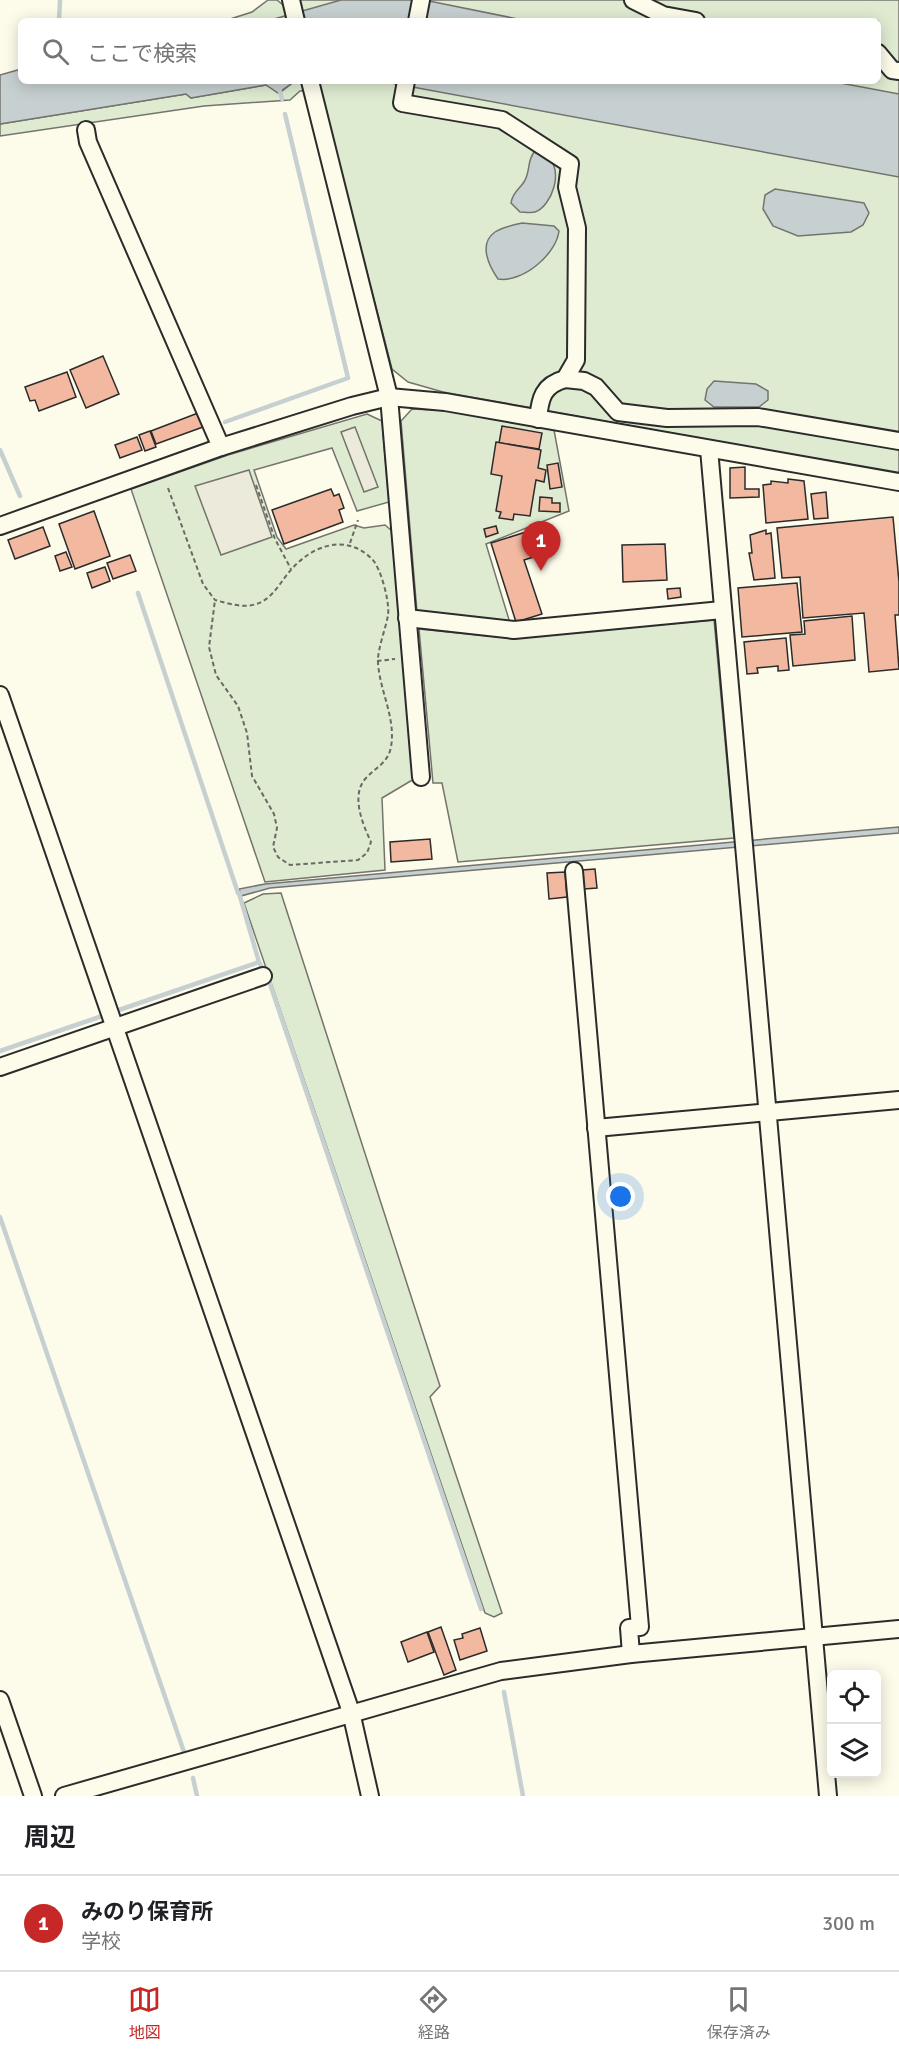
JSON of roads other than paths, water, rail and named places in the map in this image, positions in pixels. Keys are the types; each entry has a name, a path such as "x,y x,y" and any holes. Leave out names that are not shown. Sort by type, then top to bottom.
{"street":[{"path":"291,0 295,18"},
{"path":"418,18 421,0"},
{"path":"633,0 663,15 680,18"},
{"path":"881,57 892,70 899,71"},
{"path":"405,84 402,103 502,120 570,164 567,187 577,228 576,360 565,379"},
{"path":"311,88 389,397 421,777"},
{"path":"86,130 88,142 221,447"},
{"path":"538,419 541,395 554,382 565,379 584,381 596,387 618,412 667,418 758,417 899,441"},
{"path":"0,526 221,447 389,397 445,402 899,482"},
{"path":"709,449 828,1796"},
{"path":"407,618 514,630 722,610"},
{"path":"0,695 351,1712 370,1796"},
{"path":"574,871 640,1627 628,1628 631,1654"},
{"path":"0,1067 263,976"},
{"path":"596,1128 899,1100"},
{"path":"64,1796 351,1712 501,1671 631,1654 899,1629"},
{"path":"0,1700 33,1796"}],"waterway":[{"path":"59,18 60,0"},
{"path":"278,84 282,99"},
{"path":"225,422 348,378 285,114"},
{"path":"0,450 20,496"},
{"path":"138,593 238,893"},
{"path":"119,1010 259,962 239,893"},
{"path":"259,962 269,981 481,1609"},
{"path":"0,1051 102,1016"},
{"path":"0,1217 184,1752"},
{"path":"504,1692 523,1796"},
{"path":"193,1778 197,1796"}],"place":[{"name":"みのり保育所","path":"541,571"}]}
